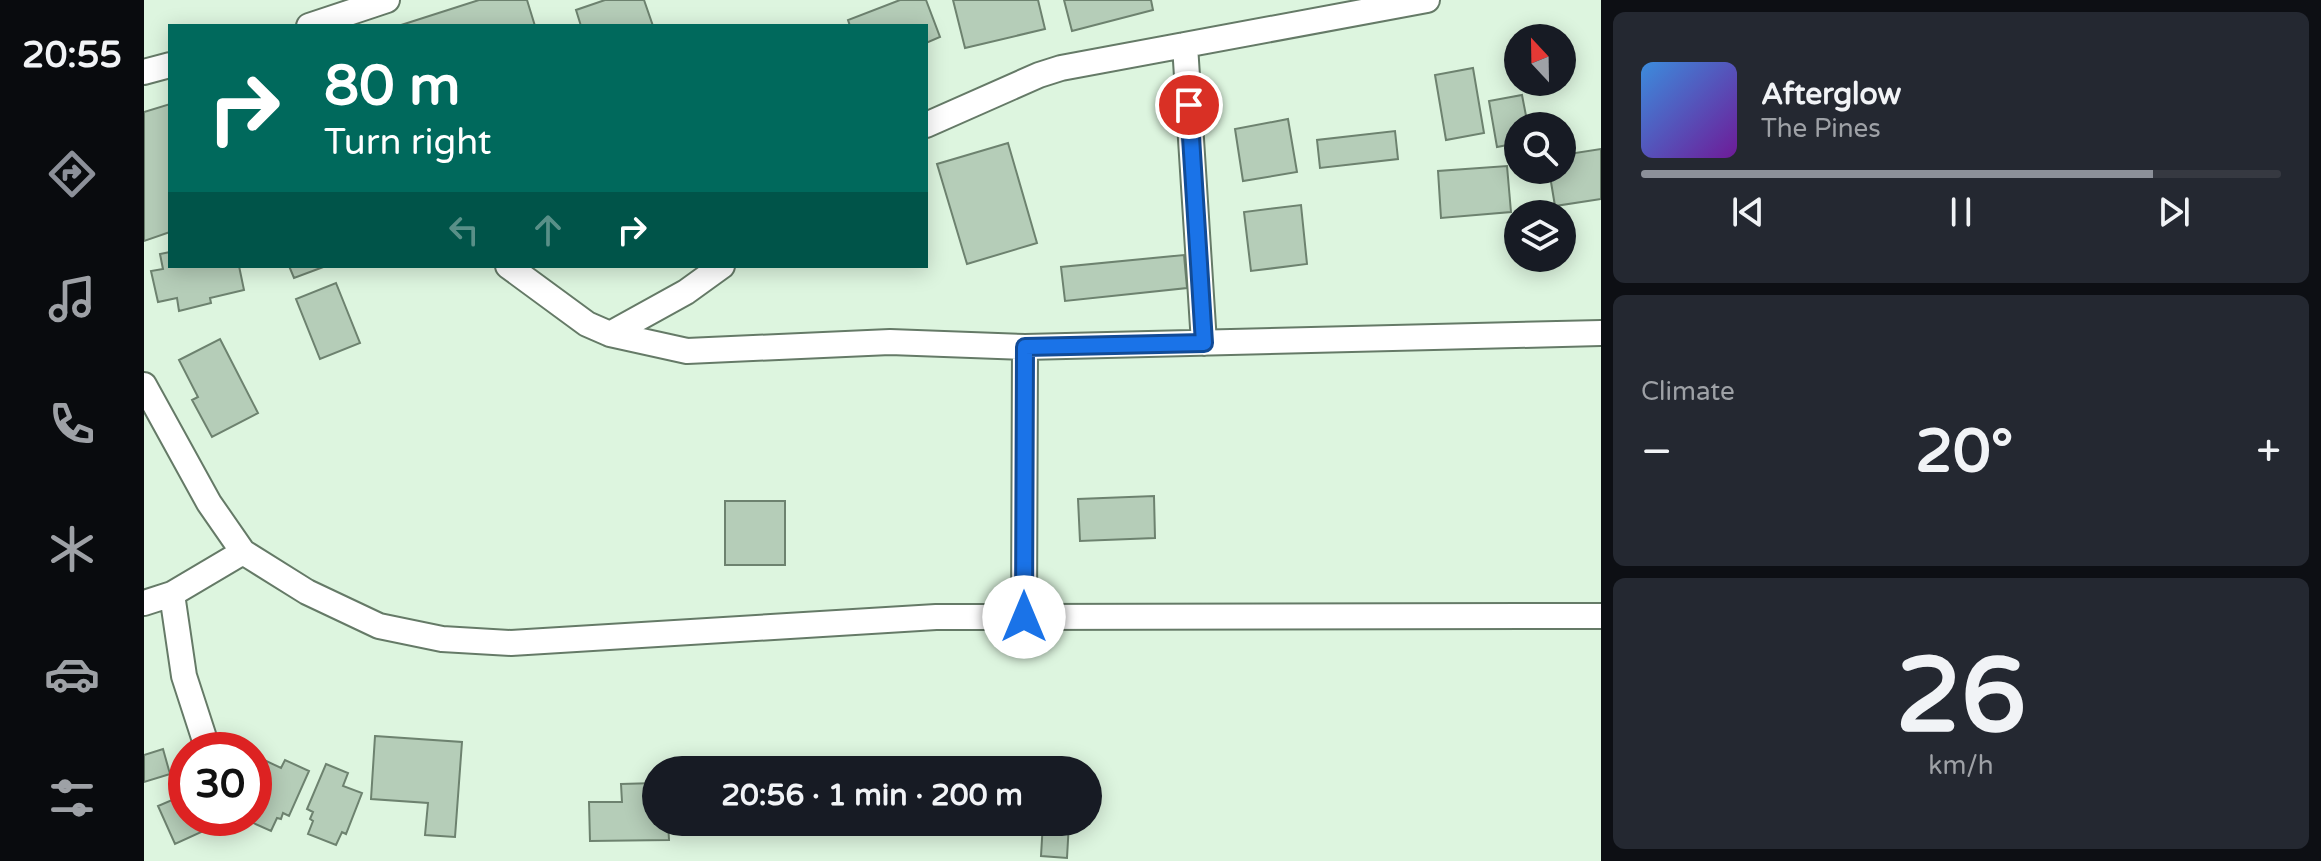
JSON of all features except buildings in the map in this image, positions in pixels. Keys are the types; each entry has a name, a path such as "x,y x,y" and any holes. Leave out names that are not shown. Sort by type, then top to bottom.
{"street":[{"path":"321,24 345,20 387,0"},
{"path":"928,124 1039,75 1427,0"},
{"path":"1185,45 1204,343"},
{"path":"144,72 168,66"},
{"path":"511,268 587,324 610,334 687,351 890,342 1025,347 1601,333"},
{"path":"610,334 686,292 719,268"},
{"path":"1024,617 1025,347"},
{"path":"144,385 209,503 243,552 307,592 379,626 442,639 511,643 936,617 1601,616"},
{"path":"144,603 172,594 243,552"},
{"path":"172,594 184,676 202,732"}],"route":[{"path":"1024,617 1025,347 1204,343 1189,105"}]}
